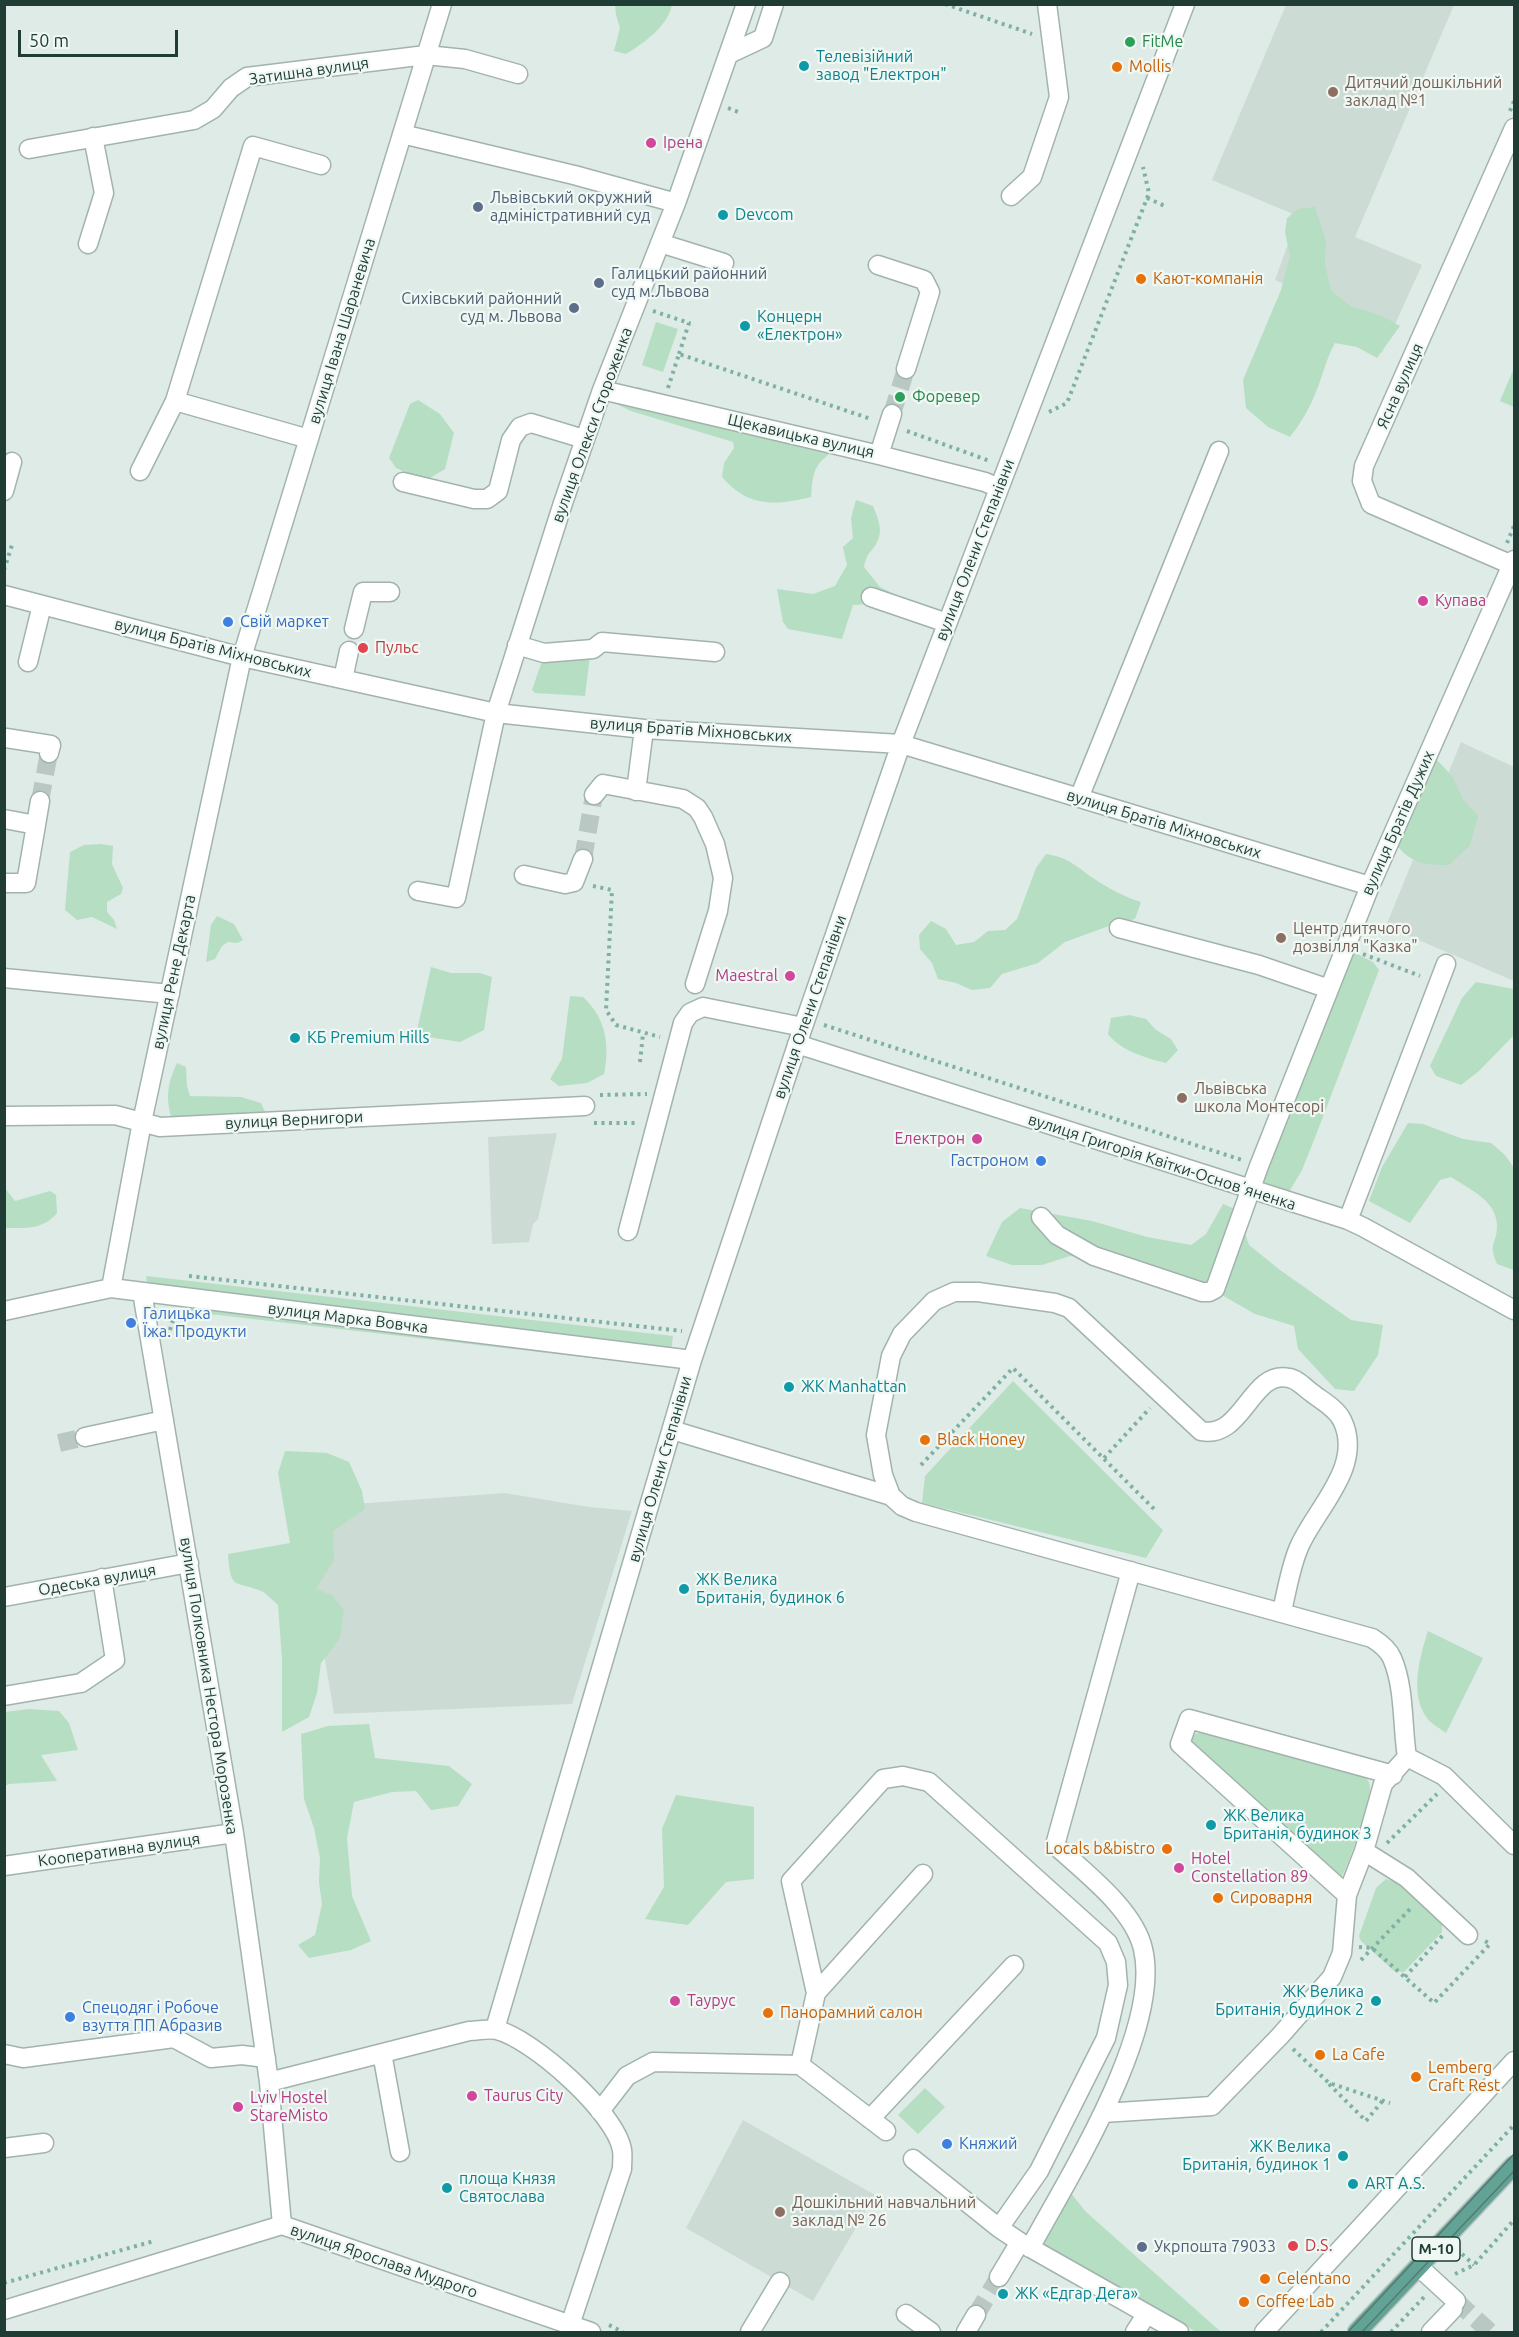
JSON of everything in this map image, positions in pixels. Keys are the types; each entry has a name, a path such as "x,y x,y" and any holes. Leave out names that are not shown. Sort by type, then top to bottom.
{"main road":[{"name":"М-10","path":"1357,2332 1515,2165"}],"street":[{"name":"вулиця Івана Шараневича","path":"242,657 442,4"},
{"name":"вулиця Олекси Стороженка","path":"418,891 456,898 496,713 517,645 584,439 676,202 746,4"},
{"path":"729,54 763,38 774,4"},
{"path":"1011,195 1032,177 1059,97 1047,4"},
{"name":"вулиця Олени Степанівни","path":"495,2030 692,1360 800,1036 901,744 1185,4"},
{"name":"Затишна вулиця","path":"29,148 194,120 213,109 231,88 247,77 426,55 465,60 518,74"},
{"name":"Ясна вулиця","path":"1513,562 1371,504 1362,481 1364,466 1515,128"},
{"path":"402,134 676,202"},
{"path":"88,244 104,193 93,137"},
{"path":"140,471 176,401 253,146 321,165"},
{"path":"660,243 724,263"},
{"path":"878,265 924,280 930,292 906,369"},
{"name":"Щекавицька вулиця","path":"602,390 879,454 985,482 999,488"},
{"path":"176,401 309,439"},
{"path":"879,454 890,419"},
{"path":"403,482 474,499 487,499 498,491 511,441 520,427 531,423 584,439"},
{"path":"1079,798 1219,451"},
{"path":"4,491 12,462"},
{"name":"вулиця Братів Дужих","path":"1041,1216 1058,1235 1094,1256 1202,1292 1209,1292 1218,1283 1250,1191 1370,886 1513,562"},
{"path":"354,629 363,592 390,592"},
{"name":"вулиця Братів Міхновських","path":"4,595 242,657 496,713 644,729 901,744 1370,886"},
{"path":"871,597 947,623"},
{"path":"28,662 42,605"},
{"path":"517,645 544,653 593,649 602,642 715,652"},
{"path":"343,679 349,651"},
{"name":"вулиця Рене Декарта","path":"111,1288 142,1122 242,657"},
{"path":"636,791 644,729"},
{"path":"6,738 51,745 50,753"},
{"path":"594,795 603,784 683,799 697,808 715,844 723,878 718,911 695,984"},
{"path":"4,883 26,883 40,801"},
{"path":"4,819 36,825"},
{"path":"524,875 566,884 574,882 583,859"},
{"path":"1119,928 1259,965 1329,989"},
{"path":"1348,1220 1446,964"},
{"path":"4,978 170,994"},
{"name":"вулиця Григорія Квітки-Основʼяненка","path":"665,1093 683,1023 690,1013 703,1007 800,1036 1250,1191 1348,1220 1515,1310"},
{"path":"628,1231 665,1093"},
{"name":"вулиця Вернигори","path":"4,1116 115,1115 160,1127 585,1106"},
{"name":"вулиця Марка Вовчка","path":"4,1311 111,1288 692,1360"},
{"name":"вулиця Полковника Нестора Морозенка","path":"142,1292 234,1833 269,2082"},
{"path":"891,1496 883,1475 876,1435 891,1356 902,1334 934,1301 954,1292 978,1292 1055,1303 1069,1308 1201,1431 1211,1433 1230,1424 1262,1386 1275,1377 1290,1378 1338,1413 1348,1433 1349,1448 1346,1463 1299,1546 1282,1611"},
{"path":"85,1437 165,1420"},
{"path":"672,1430 891,1496 902,1506 916,1512 1282,1611 1372,1638 1384,1646 1392,1656 1398,1677 1407,1757 1383,1785 1373,1849 1347,1895 1342,1953 1332,1977 1280,2037 1212,2106 1103,2113"},
{"name":"Одеська вулиця","path":"4,1597 189,1563"},
{"path":"999,2277 1025,2245 1103,2113 1124,2064 1140,2016 1145,1982 1143,1948 1130,1920 1114,1901 1055,1845 1131,1571"},
{"path":"4,1696 81,1683 115,1660 102,1578"},
{"path":"1347,1895 1180,1744 1189,1719 1393,1775"},
{"path":"1407,1757 1444,1776 1515,1845"},
{"path":"800,2066 816,1993 791,1881 883,1779 903,1776 929,1782 1108,1943 1116,1962 1119,1984 1106,2038 1039,2171 999,2228"},
{"name":"Кооперативна вулиця","path":"4,1866 234,1833"},
{"path":"1373,1849 1468,1935"},
{"path":"816,1993 923,1874"},
{"path":"870,2119 1014,1965"},
{"path":"282,2225 269,2082 469,2031 495,2030 515,2037 538,2051 600,2111 612,2127 622,2150 622,2169 570,2325"},
{"path":"4,2054 23,2058 174,2038 211,2058 242,2055 266,2058"},
{"path":"382,2053 400,2152"},
{"path":"1264,2332 1515,2061"},
{"path":"600,2111 627,2076 653,2062 800,2066 886,2131"},
{"path":"4,2148 44,2143"},
{"path":"913,2159 999,2228 1025,2245 1179,2332"},
{"name":"вулиця Ярослава Мудрого","path":"4,2310 282,2225 570,2325 597,2327"},
{"path":"1419,2267 1454,2305 1431,2332"},
{"path":"750,2332 780,2282"},
{"path":"906,2314 931,2332"},
{"path":"966,2332 976,2315"},
{"path":"1135,2332 1146,2315"}],"path":[{"path":"945,4 1052,40"},
{"path":"723,107 741,113"},
{"path":"1047,413 1067,403 1149,193 1143,166"},
{"path":"1147,198 1165,206"},
{"path":"668,388 689,323 669,316"},
{"path":"679,354 890,419 993,462"},
{"path":"4,570 12,545"},
{"path":"574,882 612,890 606,1010 616,1024 643,1034 664,1038"},
{"path":"1365,943 1361,953 1439,984"},
{"path":"823,1025 1252,1163"},
{"path":"640,1062 643,1034"},
{"path":"646,1123 589,1123 585,1106 591,1096 665,1093"},
{"path":"167,1339 172,1322 189,1314"},
{"path":"921,1465 1013,1368 1156,1511"},
{"path":"1104,1458 1163,1395"},
{"path":"1373,1849 1438,1792"},
{"path":"1359,1962 1420,1900"},
{"path":"1405,1977 1443,1935 1444,1928"},
{"path":"1353,1947 1372,1948 1434,2003 1490,1944"},
{"path":"1280,2037 1366,2121 1384,2099"},
{"path":"1329,2083 1384,2099 1390,2103"},
{"path":"1321,2332 1515,2125"},
{"path":"1462,2254 1474,2265"},
{"path":"597,2327 622,2332"}],"shaded area":[{"name":"Дитячий дошкільний заклад №1","path":"1286,5 1454,5 1355,237 1422,265 1382,353 1317,326 1319,300 1275,280 1298,216 1212,180"},
{"path":"1461,742 1514,767 1514,981 1386,926"},
{"path":"557,1133 538,1219 533,1224 529,1242 492,1244 488,1137"},
{"path":"505,1493 589,1507 632,1511 572,1704 334,1714 300,1508"},
{"name":"Дошкільний навчальний заклад № 26","path":"743,2120 875,2195 813,2301 686,2228"}],"green space":[{"path":"615,4 672,5 660,27 626,54 614,51 620,28"},
{"path":"1315,207 1326,241 1325,264 1331,291 1351,306 1382,316 1400,326 1377,358 1357,347 1335,343 1311,404 1290,437 1268,427 1246,408 1243,380 1281,290 1290,256 1285,232 1287,218 1298,209"},
{"path":"656,322 678,329 663,372 642,365"},
{"path":"1514,368 1514,407 1500,401"},
{"path":"638,387 767,420 839,447 820,462 814,473 811,497 785,502 762,502 742,494 722,477 724,463 734,448 733,442 631,411 612,402 620,391"},
{"path":"418,400 440,414 454,433 445,469 425,481 396,468 389,458 410,404"},
{"path":"856,500 873,506 880,527 878,540 864,567 880,587 910,602 853,605 842,639 788,629 783,622 777,589 813,594 835,586 847,565 843,547 853,538 851,518"},
{"path":"590,656 585,696 535,693 532,690 543,658"},
{"path":"1437,760 1452,776 1463,799 1478,816 1470,845 1449,865 1433,865 1414,860 1396,845 1424,776"},
{"path":"84,845 113,846 112,864 123,888 121,894 107,902 107,912 114,920 117,929 92,917 77,920 65,910 70,852"},
{"path":"1046,854 1066,860 1110,889 1141,902 1135,919 1117,923 1065,942 1038,963 1002,974 990,988 972,990 938,979 932,963 920,949 919,935 931,921 946,929 956,945 974,942 988,931 1005,930 1017,919 1036,868"},
{"path":"217,916 234,924 243,940 237,943 228,942 222,946 215,959 206,962 211,925"},
{"path":"1355,953 1373,962 1379,970 1302,1170 1286,1197 1258,1185 1344,960"},
{"path":"431,967 451,973 480,973 492,977 484,1030 460,1042 416,1035"},
{"path":"1476,982 1514,989 1514,1035 1479,1071 1461,1085 1436,1076 1430,1066 1462,998"},
{"path":"570,996 583,997 597,1014 606,1042 606,1063 604,1074 587,1083 559,1086 550,1079 562,1059"},
{"path":"1129,1015 1146,1019 1156,1030 1171,1039 1178,1050 1166,1063 1127,1049 1108,1034 1111,1018"},
{"path":"177,1063 186,1067 190,1096 241,1097 261,1103 265,1112 257,1115 173,1122 168,1092"},
{"path":"1408,1123 1423,1124 1463,1139 1491,1143 1505,1155 1514,1168 1514,1270 1497,1264 1494,1257 1493,1247 1497,1227 1493,1210 1474,1191 1451,1177 1440,1180 1410,1223 1369,1201 1382,1167"},
{"path":"4,1187 15,1201 50,1191 56,1195 57,1213 52,1219 40,1225 27,1228 5,1228"},
{"path":"1223,1204 1237,1210 1249,1245 1280,1270 1351,1320 1383,1325 1378,1355 1354,1391 1335,1389 1298,1349 1294,1326 1255,1314 1220,1294 1128,1261 1070,1256 1042,1265 1012,1265 986,1256 1002,1222 1020,1208 1092,1221 1147,1237 1191,1245 1206,1234"},
{"path":"146,1276 673,1336 671,1352 148,1288"},
{"path":"187,1300 670,1360 669,1367 192,1312"},
{"path":"1013,1381 1163,1530 1146,1558 922,1503 925,1476"},
{"path":"285,1451 327,1453 349,1462 362,1491 365,1509 333,1531 334,1560 316,1589 332,1595 344,1610 340,1638 321,1663 317,1693 309,1717 282,1732 282,1659 278,1605 263,1592 240,1585 233,1580 228,1554 290,1543 278,1473"},
{"path":"1428,1631 1483,1658 1446,1733 1427,1718 1418,1698 1419,1663"},
{"path":"29,1709 59,1711 69,1723 78,1750 41,1755 57,1781 5,1786 5,1712"},
{"path":"369,1724 375,1758 449,1766 472,1784 458,1806 431,1810 416,1791 392,1792 354,1802 347,1838 352,1896 371,1941 351,1950 309,1958 298,1945 315,1935 322,1904 319,1882 320,1858 314,1828 304,1799 301,1734 328,1726"},
{"path":"1202,1732 1360,1773 1367,1779 1370,1788 1363,1821 1339,1882 1187,1744 1195,1734"},
{"path":"676,1795 754,1807 754,1879 726,1882 688,1925 645,1919 664,1887 662,1829"},
{"path":"1386,1879 1400,1883 1442,1922 1442,1932 1404,1972 1394,1971 1361,1941 1359,1936 1376,1888"},
{"path":"925,2088 945,2107 918,2134 898,2115"},
{"path":"1067,2188 1085,2211 1220,2331 1196,2332 1035,2239"}],"tunnel":[{"path":"892,414 906,369"},
{"path":"40,801 49,753"},
{"path":"583,859 594,795"},
{"path":"59,1443 85,1437"},
{"path":"976,2315 999,2277"},
{"path":"1456,2301 1490,2332"}],"tram line":[{"path":"1348,2332 1514,2154"},
{"path":"1362,2332 1514,2171"}],"place":[{"name":"FitMe","path":"1130,42"},
{"name":"Телевізійний завод \"Електрон\"","path":"804,66"},
{"name":"Mollis","path":"1117,67"},
{"name":"Дитячий дошкільний заклад №1","path":"1333,92"},
{"name":"Ірена","path":"651,143"},
{"name":"Львівський окружний адміністративний суд","path":"478,207"},
{"name":"Devcom","path":"723,215"},
{"name":"Кают-компанія","path":"1141,279"},
{"name":"Галицький районний суд м.Львова","path":"599,283"},
{"name":"Сихівський районний суд м. Львова","path":"574,308"},
{"name":"Концерн «Електрон»","path":"745,326"},
{"name":"Форевер","path":"900,397"},
{"name":"Купава","path":"1423,601"},
{"name":"Свій маркет","path":"228,622"},
{"name":"Пульс","path":"363,648"},
{"name":"Центр дитячого дозвілля \"Казка\"","path":"1281,938"},
{"name":"Maestral","path":"790,976"},
{"name":"КБ Premium Hills","path":"295,1038"},
{"name":"Львівська школа Монтесорі","path":"1182,1098"},
{"name":"Електрон","path":"977,1139"},
{"name":"Гастроном","path":"1041,1161"},
{"name":"Галицька Їжа. Продукти","path":"131,1323"},
{"name":"ЖК Manhattan","path":"789,1387"},
{"name":"Black Honey","path":"925,1440"},
{"name":"ЖК Велика Британія, будинок 6","path":"684,1589"},
{"name":"ЖК Велика Британія, будинок 3","path":"1211,1825"},
{"name":"Locals b&bistro","path":"1167,1849"},
{"name":"Hotel Constellation 89","path":"1179,1868"},
{"name":"Сироварня","path":"1218,1898"},
{"name":"Таурус","path":"675,2001"},
{"name":"ЖК Велика Британія, будинок 2","path":"1376,2001"},
{"name":"Панорамний салон","path":"768,2013"},
{"name":"Спецодяг і Робоче взуття ПП Абразив","path":"70,2017"},
{"name":"La Cafe","path":"1320,2055"},
{"name":"Lemberg Craft Rest","path":"1416,2077"},
{"name":"Taurus City","path":"472,2096"},
{"name":"Lviv Hostel StareMisto","path":"238,2107"},
{"name":"Княжий","path":"947,2144"},
{"name":"ЖК Велика Британія, будинок 1","path":"1343,2156"},
{"name":"ART A.S.","path":"1353,2184"},
{"name":"площа Князя Святослава","path":"447,2188"},
{"name":"Дошкільний навчальний заклад № 26","path":"780,2212"},
{"name":"D.S.","path":"1293,2246"},
{"name":"Укрпошта 79033","path":"1142,2247"},
{"name":"Celentano","path":"1265,2279"},
{"name":"ЖК «Едгар Дега»","path":"1003,2294"},
{"name":"Coffee Lab","path":"1244,2302"}]}
